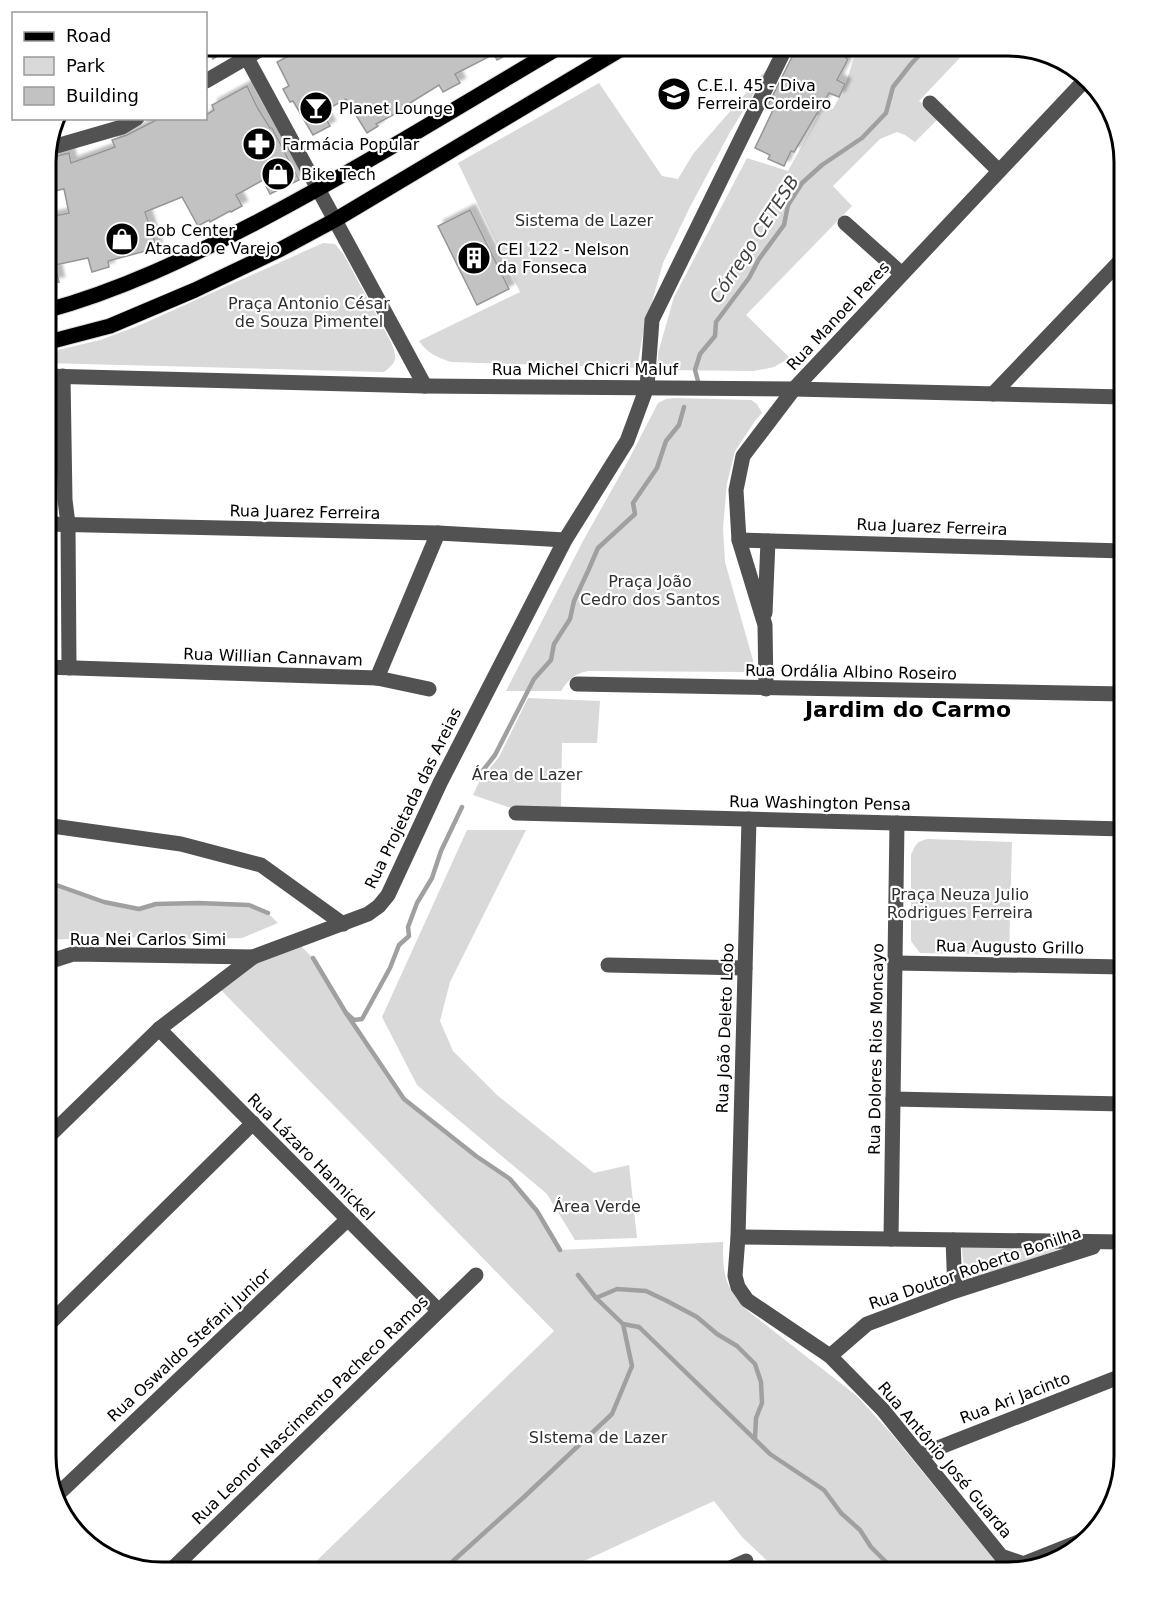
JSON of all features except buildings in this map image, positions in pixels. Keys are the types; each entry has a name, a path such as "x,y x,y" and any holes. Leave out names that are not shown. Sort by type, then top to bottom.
{"main road":[{"path":"56,308 82,301 188,258 318,190 543,56"},
{"path":"56,340 110,326 195,290 271,254 335,220 610,56"}],"street":[{"name":"Rua Projetada das Areias","path":"258,955 368,914 388,895 440,783 565,540 627,441 648,387 652,320 782,56"},
{"path":"207,80 247,57 425,386"},
{"name":"Rua Manoel Peres","path":"765,625 739,540 736,490 743,456 794,388 1081,84"},
{"path":"930,103 999,171"},
{"path":"57,145 120,123"},
{"path":"844,223 902,274"},
{"path":"993,394 1114,267"},
{"name":"Rua Michel Chicri Maluf","path":"56,376 425,386 794,388 1114,397"},
{"path":"63,376 65,500 68,524 69,668"},
{"name":"Rua Juarez Ferreira","path":"56,524 438,533 565,540"},
{"name":"Rua Willian Cannavam","path":"56,667 377,678 438,533"},
{"name":"Rua Juarez Ferreira","path":"739,540 1114,551"},
{"name":"Rua Manoel Peres","path":"766,689 765,625 768,541"},
{"path":"377,678 429,689"},
{"name":"Rua Ordália Albino Roseiro","path":"577,684 1114,694"},
{"name":"Rua Washington Pensa","path":"516,813 1114,829"},
{"name":"Rua João Deleto Lobo","path":"738,1237 749,819"},
{"name":"Rua Dolores Rios Moncayo","path":"891,1239 897,823"},
{"path":"56,827 181,844 261,865 343,924"},
{"name":"Rua Nei Carlos Simi","path":"56,959 73,954 258,955"},
{"path":"56,1129 159,1029 258,955"},
{"name":"Rua Augusto Grillo","path":"895,963 1114,967"},
{"path":"608,965 745,968"},
{"name":"Rua Lázaro Hannickel","path":"159,1029 438,1310"},
{"path":"893,1099 1114,1104"},
{"path":"56,1317 253,1123"},
{"name":"Rua Oswaldo Stefani Junior","path":"62,1490 348,1220"},
{"path":"738,1237 1114,1242"},
{"name":"Rua Antônio José Guarda","path":"738,1237 735,1276 738,1287 747,1300 830,1356 883,1410 1001,1556 1016,1561"},
{"path":"953,1240 956,1291"},
{"name":"Rua Doutor Roberto Bonilha","path":"830,1356 867,1324 956,1291 1107,1242"},
{"name":"Rua Leonor Nascimento Pacheco Ramos","path":"180,1561 476,1275"},
{"name":"Rua Ari Jacinto","path":"920,1455 1114,1379"}],"green space":[{"path":"855,56 962,56 919,101 939,118 915,142 897,132 880,139 833,186 852,206 746,315 790,358 774,367 754,371 665,370 658,365 658,353 674,297 747,158 788,171 818,116 812,110 817,102 833,109 845,86"},
{"name":"Sistema de Lazer","path":"773,62 729,134 663,263 643,334 637,368 451,362 433,354 422,345 419,341 520,292 458,163 599,83 662,176 678,179 693,154"},
{"name":"Praça Antonio César de Souza Pimentel","path":"323,243 335,244 344,255 391,342 395,359 384,372 56,363 56,350 100,340 138,326"},
{"name":"Praça João Cedro dos Santos","path":"675,398 751,400 757,404 762,413 735,451 727,483 723,528 725,562 753,660 753,668 748,672 588,671 572,678 561,691 506,691 583,541 658,403"},
{"name":"Área de Lazer","path":"528,698 600,701 597,743 562,743 561,808 511,808 473,795 480,780 499,757"},
{"name":"Área Verde","path":"467,830 526,830 450,982 440,1021 453,1051 497,1095 594,1173 629,1165 637,1238 575,1240 547,1194 417,1085 382,1017"},
{"name":"Praça Neuza Julio Rodrigues Ferreira","path":"928,839 1012,842 1009,955 920,953 911,941 911,855 917,844"},
{"path":"56,885 104,902 139,909 156,904 249,905 268,913 278,923 242,938 109,937 56,939"},
{"name":"SIstema de Lazer","path":"299,944 313,958 346,1013 404,1099 476,1156 510,1179 537,1211 560,1250 723,1242 726,1280 734,1295 748,1311 857,1396 895,1438 996,1562 768,1562 742,1537 714,1501 583,1562 316,1561 554,1331 221,990 258,961"},
{"path":"1061,1243 1060,1249 966,1281 961,1244"}],"waterway":[{"name":"Córrego CETESB","path":"698,381 695,370 700,354 715,336 716,322 784,225 788,205 802,183 822,165 862,138 886,113 893,87 919,56"},
{"name":"Córrego CETESB","path":"477,778 495,755 534,679 551,660 554,644 570,619 574,601 598,548 635,514 633,503 657,468 666,441 679,425 684,407"},
{"name":"Córrego CETESB","path":"313,958 346,1013 354,1020 362,1019 390,968 399,945 409,936 408,927 417,903 432,878 441,851 462,807"},
{"name":"Córrego CETESB","path":"56,885 104,902 139,909 156,904 198,903 249,905 268,913"},
{"path":"346,1013 404,1099 476,1156 510,1179 537,1211 560,1250"},
{"path":"578,1275 596,1298 623,1324 639,1327 770,1454 824,1490 841,1513 860,1530 871,1547 886,1562"},
{"path":"596,1298 617,1289 646,1291 697,1317 717,1334 737,1346 755,1364 761,1382 762,1403 756,1418 755,1438"},
{"path":"453,1561 612,1414 632,1366 623,1324"}],"place":[{"name":"C.E.I. 45 - Diva Ferreira Cordeiro","path":"674,94"},
{"name":"Planet Lounge","path":"316,108"},
{"name":"Farmácia Popular","path":"259,144"},
{"name":"Bike Tech","path":"278,174"},
{"name":"Bob Center Atacado e Varejo","path":"122,239"},
{"name":"CEI 122 - Nelson da Fonseca","path":"474,258"}],"district":[{"name":"Jardim do Carmo","path":"908,709"}]}
